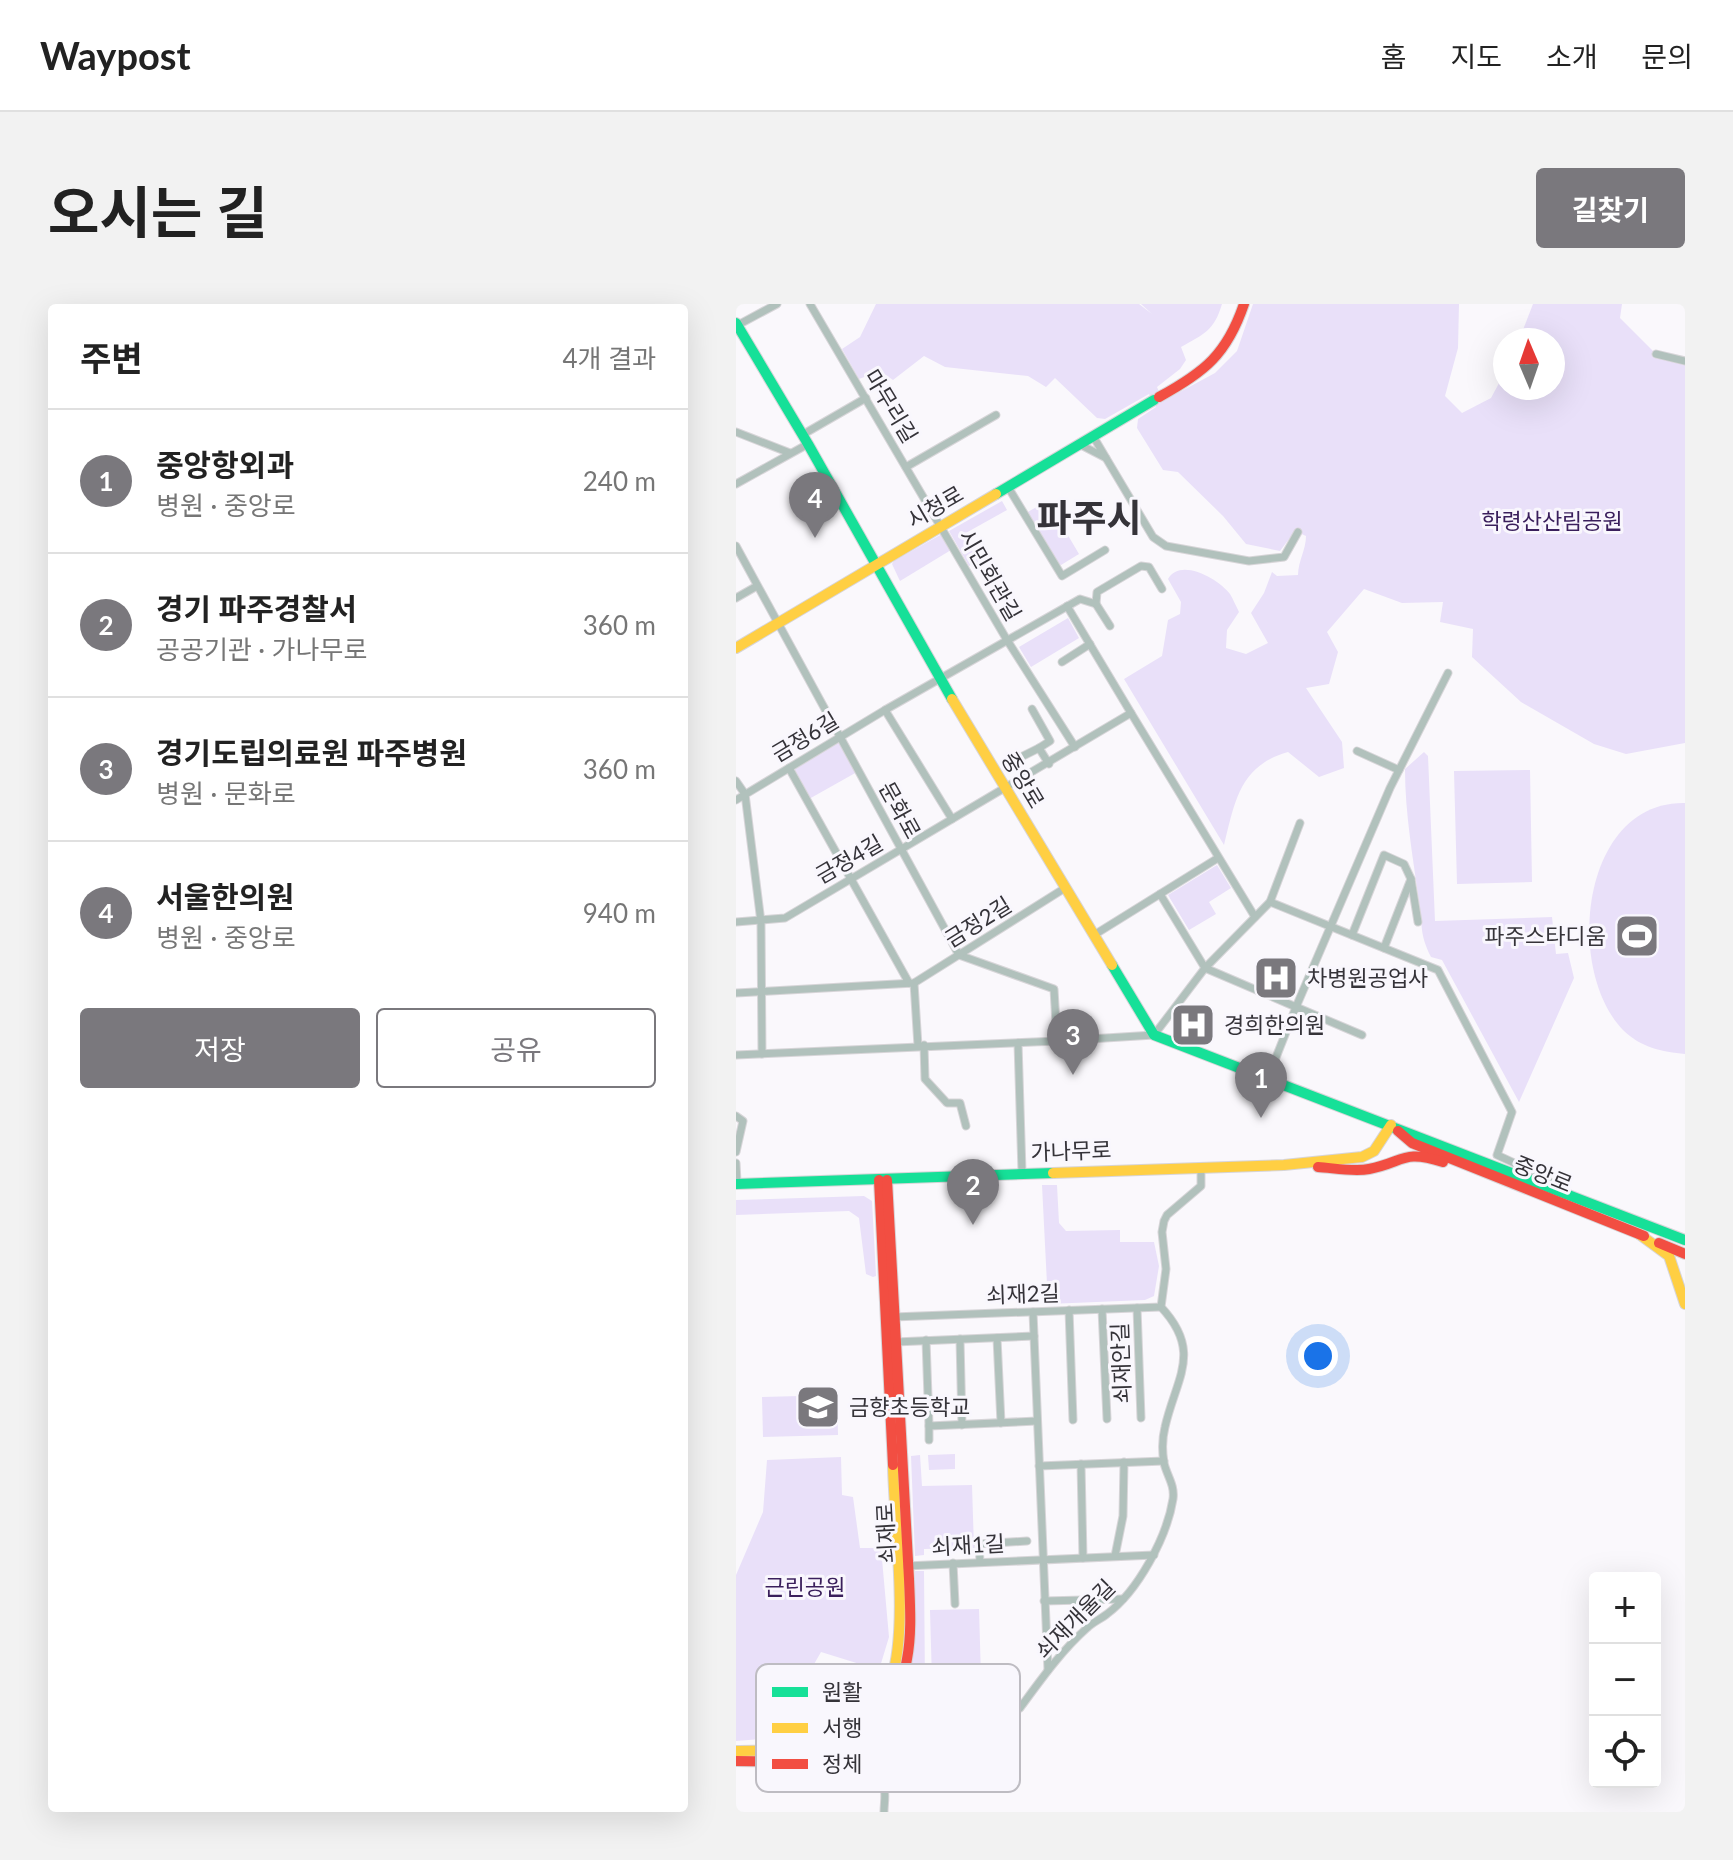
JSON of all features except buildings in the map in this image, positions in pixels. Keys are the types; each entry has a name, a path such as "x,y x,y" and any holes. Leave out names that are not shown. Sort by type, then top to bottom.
{"main road":[{"name":"시청로","path":"736,648 1209,369 1229,343 1244,304"},
{"name":"중앙로","path":"736,325 805,439 1003,787 1154,1035 1685,1240"},
{"name":"중앙로","path":"1391,1125 1412,1143 1685,1254"},
{"name":"가나무로","path":"737,1183 1284,1165 1362,1157 1374,1151 1391,1125"},
{"path":"1284,1165 1368,1169 1404,1156 1424,1156 1491,1175"},
{"path":"883,1180 892,1342 895,1664"},
{"path":"1639,1234 1659,1245 1672,1258 1685,1304"},
{"name":"쇠재로","path":"892,1342 908,1565 907,1664"},
{"path":"736,1751 756,1750"},
{"name":"쇠재로","path":"736,1761 756,1760"}],"street":[{"path":"736,325 777,304"},
{"name":"마무리길","path":"810,304 941,527"},
{"path":"1656,354 1685,361"},
{"path":"736,484 790,454 805,439 866,398"},
{"path":"906,467 996,415"},
{"path":"736,432 790,454"},
{"path":"1093,436 1153,537 1166,546 1249,561 1284,557 1298,532"},
{"path":"1079,444 1106,458"},
{"path":"1008,487 1062,576 1105,550"},
{"name":"시민회관길","path":"941,527 1007,640 1075,747"},
{"name":"문화로","path":"736,546 738,556 959,955"},
{"path":"1110,626 1096,604 1097,592 1141,566 1149,567 1162,589"},
{"path":"736,598 757,586"},
{"path":"1096,604 1080,599 1067,606 1255,917"},
{"name":"금정6길","path":"736,800 1067,606"},
{"path":"1062,662 1090,644"},
{"path":"1267,1080 1399,770 1448,673"},
{"path":"1017,759 1050,741 1032,709"},
{"path":"885,710 952,819"},
{"name":"금정4길","path":"736,922 785,918 1131,713"},
{"path":"1039,748 1049,764"},
{"path":"1357,751 1399,770"},
{"path":"789,768 912,983 925,1079 947,1103 960,1103 966,1126"},
{"path":"736,781 745,794 761,922 762,1054"},
{"path":"736,1055 1154,1035 1205,968 1270,902 1300,823"},
{"path":"1352,935 1384,855 1404,864 1411,879 1418,922"},
{"path":"1094,935 1218,858"},
{"path":"1384,948 1411,879"},
{"name":"금정2길","path":"736,993 912,983 1065,888"},
{"path":"1160,894 1205,968 1362,1035"},
{"path":"1270,902 1438,970 1512,1112 1497,1155 1547,1178 1553,1188"},
{"path":"959,955 1054,989 1057,1041"},
{"path":"1018,1043 1022,1172"},
{"path":"736,1116 743,1121 736,1152"},
{"path":"736,1163 737,1183"},
{"path":"1161,1307 1166,1269 1162,1232 1164,1221 1201,1186 1201,1167"},
{"name":"쇠재2길","path":"891,1318 1161,1307"},
{"name":"쇠재개울길","path":"1020,1708 1048,1670 1088,1627 1123,1599 1154,1555 1173,1498 1173,1485 1164,1461 1162,1440 1182,1377 1184,1353 1174,1324 1161,1307"},
{"name":"쇠재안길","path":"1137,1308 1141,1418"},
{"name":"쇠재안길","path":"1102,1309 1107,1419"},
{"path":"1069,1310 1073,1420"},
{"path":"1033,1312 1048,1670"},
{"path":"892,1342 1034,1336"},
{"path":"997,1338 1001,1423"},
{"path":"960,1339 962,1425"},
{"path":"926,1340 929,1440"},
{"path":"929,1426 1037,1421"},
{"path":"1039,1466 1164,1461"},
{"path":"1115,1556 1123,1516 1124,1462"},
{"path":"1081,1464 1083,1558"},
{"path":"980,1562 979,1544 1027,1541"},
{"name":"쇠재1길","path":"896,1566 1154,1555"},
{"path":"953,1563 955,1604"},
{"path":"1044,1601 1123,1599"},
{"name":"쇠재개울길","path":"884,1812 885,1792"}],"green space":[{"name":"학령산산림공원","path":"876,304 1139,304 1152,314 1141,304 1222,304 1207,331 1181,347 1186,360 1180,369 1157,387 1163,401 1215,373 1237,351 1253,304 1459,304 1458,348 1445,396 1462,413 1493,394 1493,400 1565,400 1565,328 1524,328 1533,304 1622,304 1620,318 1656,354 1685,361 1685,743 1626,754 1594,744 1521,702 1472,657 1473,629 1440,622 1443,602 1402,603 1364,589 1327,632 1338,652 1329,684 1306,688 1342,742 1344,768 1319,777 1288,752 1259,766 1249,776 1236,800 1224,845 1124,679 1162,656 1168,620 1180,614 1181,602 1168,579 1181,570 1209,577 1230,594 1239,612 1227,630 1226,648 1246,654 1268,643 1251,613 1264,593 1272,572 1277,576 1298,575 1306,536 1295,531 1280,551 1246,544 1223,516 1178,472 1163,470 1137,428 1138,419 1156,407 1149,394 1105,419 1097,418 1055,378 1046,387 1028,376 945,367 924,356 893,380 880,371 859,379 842,349 860,337"},
{"path":"1002,501 1007,510 964,534 979,561 969,566 949,531"},
{"path":"1040,505 1043,509 1050,505 1079,554 1061,565 1026,513"},
{"path":"942,534 951,550 900,581 892,564 894,561"},
{"path":"1068,618 1079,638 1031,667 1019,647"},
{"path":"839,741 857,772 809,799 792,768"},
{"path":"1424,752 1428,756 1435,921 1552,917 1556,954 1568,953 1574,978 1519,1102 1442,960 1431,957 1425,942 1408,819 1405,769"},
{"path":"1530,770 1532,882 1457,884 1454,771"},
{"name":"파주스타디움","path":"1685,803 1685,1054 1652,1048 1623,1030 1604,1003 1593,969 1589,931 1593,893 1604,858 1623,829 1650,810"},
{"path":"1217,865 1231,888 1209,902 1216,914 1189,930 1168,895"},
{"path":"1042,1185 1057,1185 1059,1223 1066,1231 1120,1230 1120,1242 1154,1242 1159,1266 1154,1296 1145,1300 1048,1304"},
{"path":"864,1196 872,1201 876,1276 873,1277 866,1274 859,1218 849,1211 736,1215 736,1200"},
{"path":"837,1395 838,1435 763,1437 762,1397"},
{"path":"955,1454 955,1469 929,1470 928,1455"},
{"path":"920,1455 922,1486 972,1485 974,1548 924,1549 924,1555 915,1556 911,1456"},
{"name":"근린공원","path":"841,1457 842,1495 853,1497 860,1548 881,1548 889,1637 881,1664 860,1664 821,1652 814,1664 756,1664 756,1739 736,1741 736,1575 763,1512 767,1460"},
{"path":"915,1571 924,1571 925,1664 910,1664 915,1636"},
{"path":"979,1609 981,1664 932,1664 930,1610"}],"traffic: fast":[{"path":"736,323 952,699"},
{"path":"996,494 1154,400"},
{"path":"1112,965 1154,1035 1685,1240"},
{"path":"736,1184 1053,1173"}],"traffic: slow":[{"path":"736,648 996,494"},
{"path":"952,699 1112,965"},
{"path":"1053,1173 1284,1165 1362,1157 1374,1151 1391,1125"},
{"path":"1639,1234 1669,1256 1685,1304"},
{"path":"893,1465 900,1604 895,1664"},
{"path":"736,1751 756,1751"}],"traffic: jam":[{"path":"1159,397 1202,370 1212,360 1230,336 1244,304"},
{"path":"1398,1131 1412,1143 1644,1236"},
{"path":"1318,1167 1363,1170 1411,1157 1443,1162"},
{"path":"879,1180 893,1465"},
{"path":"887,1180 910,1599 910,1639 906,1664"},
{"path":"1659,1243 1685,1254"},
{"path":"736,1761 756,1761"}],"place":[{"name":"서울한의원","path":"815,538"},
{"name":"파주스타디움","path":"1637,936"},
{"name":"차병원공업사","path":"1276,978"},
{"name":"경희한의원","path":"1193,1025"},
{"name":"경기도립의료원 파주병원","path":"1073,1075"},
{"name":"중앙항외과","path":"1261,1118"},
{"name":"경기 파주경찰서","path":"973,1225"},
{"name":"금향초등학교","path":"818,1407"}],"district":[{"name":"파주시","path":"1089,519"}]}
